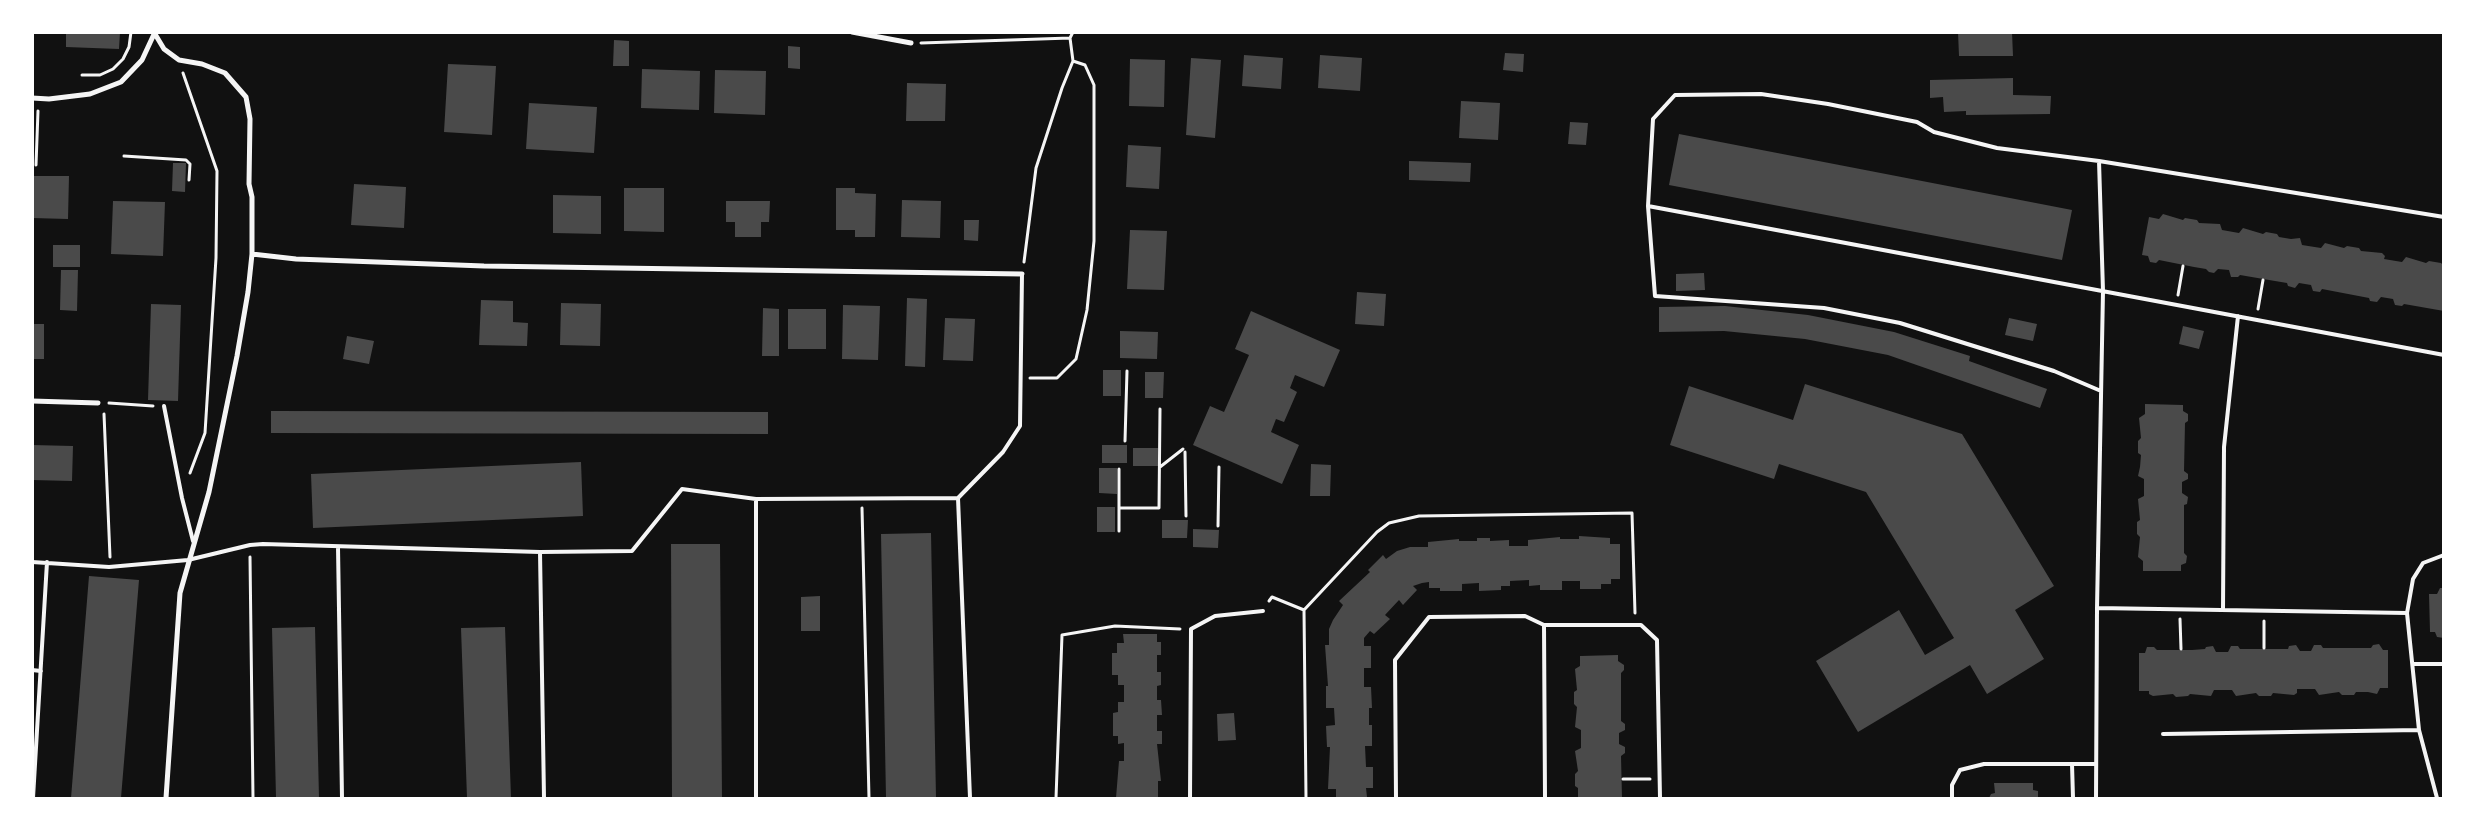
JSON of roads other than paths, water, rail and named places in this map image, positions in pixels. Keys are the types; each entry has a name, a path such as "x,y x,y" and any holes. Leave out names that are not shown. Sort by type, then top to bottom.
{"street":[{"path":"852,32 911,43"},
{"path":"155,33 164,49 179,60 202,64 225,73 246,96 250,119 252,254 248,292 231,384 208,492 193,540 180,593 166,798"},
{"path":"35,98 90,94 121,82 142,60 155,33"},
{"path":"252,254 296,259 484,266 1022,274"},
{"path":"32,402 101,403"}],"lane":[{"path":"2101,391 2054,371 1900,323 1824,308 1654,296 1648,206 1653,119 1675,95 1761,94 1828,104 1917,122 1934,132 1997,148 2099,161 2444,217"},
{"path":"2096,798 2097,608 2103,291 2099,161"},
{"path":"1648,206 2444,354"},
{"path":"32,562 110,567 188,560 250,545 540,552 632,551 682,489 756,499 958,498 1003,452 1020,426 1022,274"},
{"path":"2223,610 2224,447 2238,316"},
{"path":"164,406 182,498 193,540"},
{"path":"958,498 970,798"},
{"path":"756,499 756,798"},
{"path":"338,547 342,798"},
{"path":"540,552 544,798"},
{"path":"2436,798 2419,730 2407,613 2413,579 2423,563 2444,554"},
{"path":"33,798 47,562"},
{"path":"2097,608 2407,613"},
{"path":"1190,798 1191,630 1216,616 1263,611"},
{"path":"1396,798 1395,660 1429,617 1525,616 1544,625 1640,625 1657,640 1660,798"},
{"path":"1544,625 1545,798"},
{"path":"2413,664 2444,664"},
{"path":"32,670 41,671"},
{"path":"2163,734 2419,730"},
{"path":"1952,798 1952,785 1960,770 1984,764 2096,764"},
{"path":"2072,764 2073,798"}]}
